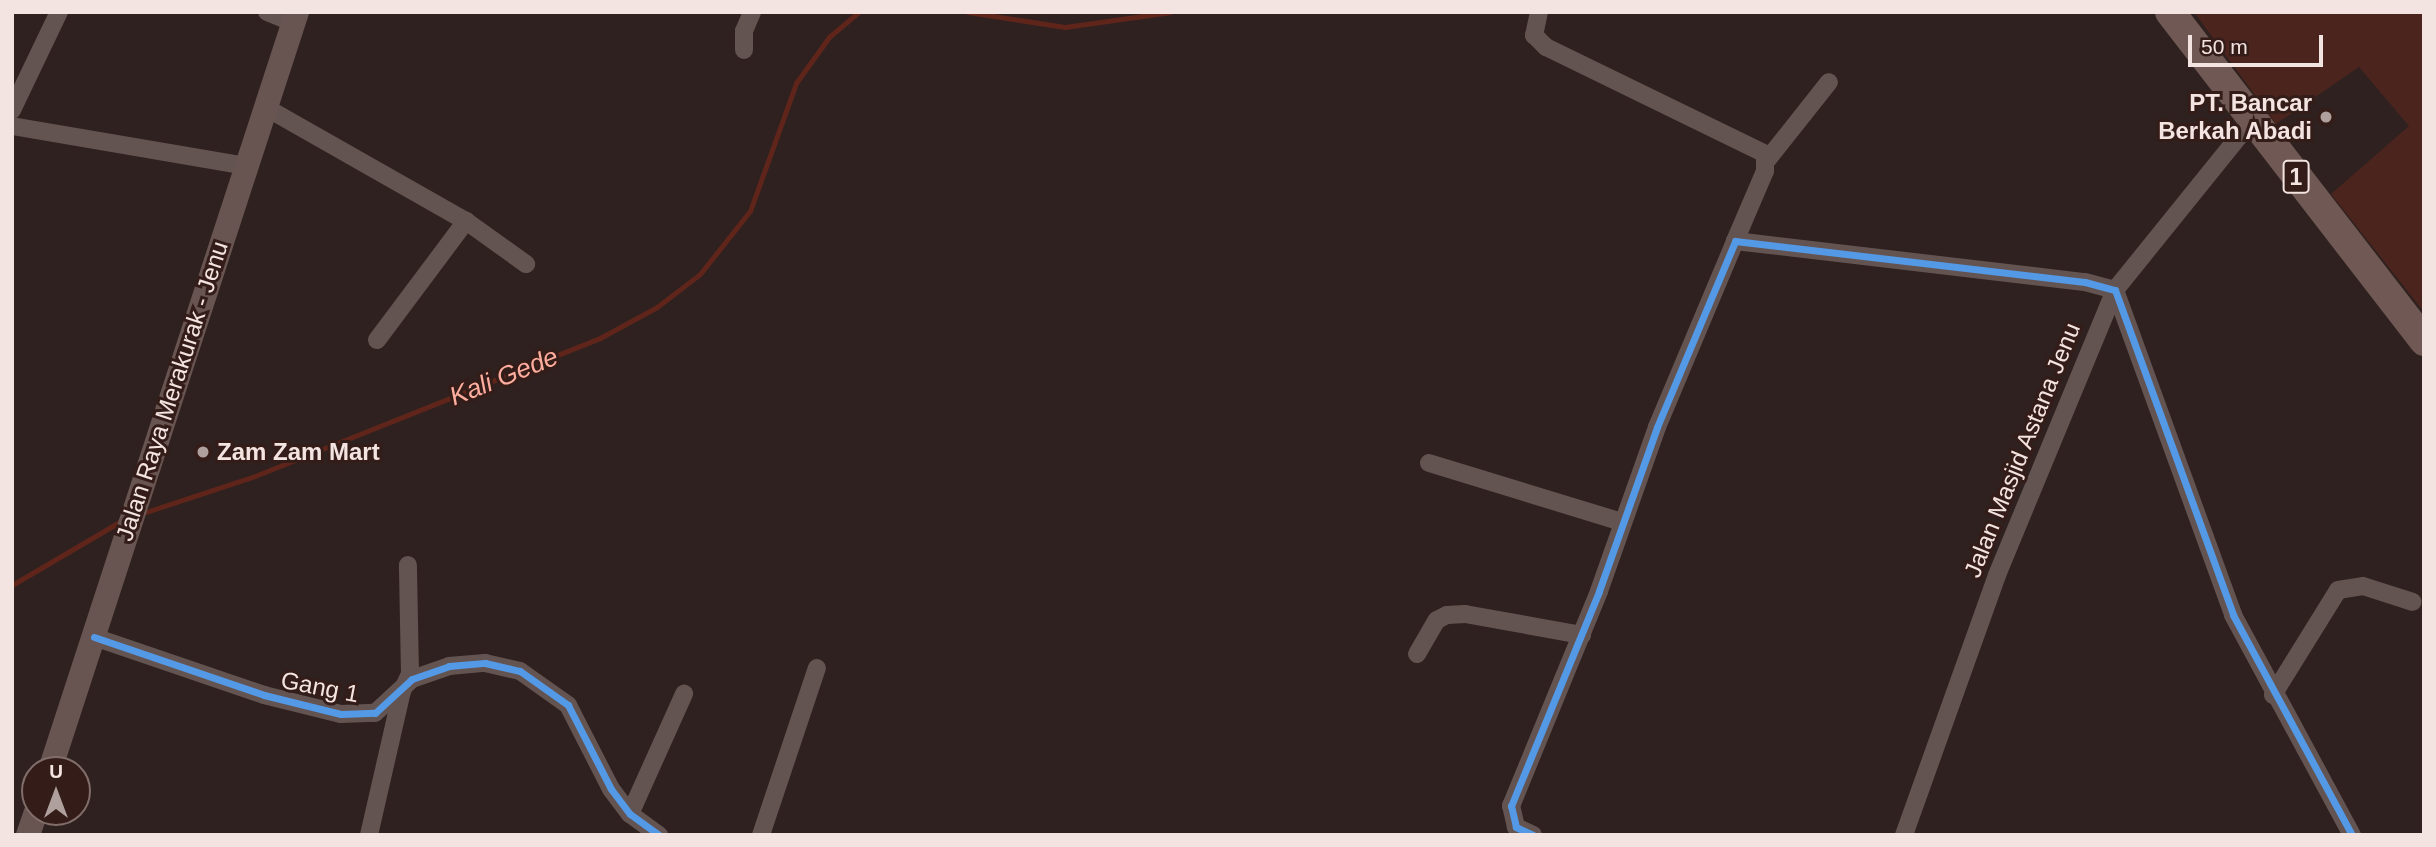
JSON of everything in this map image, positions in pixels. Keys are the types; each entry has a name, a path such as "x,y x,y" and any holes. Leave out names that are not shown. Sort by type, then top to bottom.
{"highway":[{"name":"1","path":"2170,12 2424,341"}],"main road":[{"name":"Jalan Raya Merakurak - Jenu","path":"55,756 140,485 295,17"}],"street":[{"path":"12,110 58,12"},
{"path":"267,12 295,17"},
{"path":"744,50 744,32 752,12"},
{"path":"1539,12 1534,35 1546,47 1762,151 1768,159"},
{"path":"1532,835 1516,827 1511,819 1511,806 1582,635 1622,523 1768,159 1829,82"},
{"path":"265,107 466,221 526,264"},
{"name":"Jalan Masjid Astana Jenu","path":"1904,835 1997,575 2115,289 2252,120"},
{"path":"12,127 246,166"},
{"path":"377,340 466,221"},
{"path":"1735,241 2115,289 2228,603 2273,695 2352,835"},
{"path":"1429,463 1622,523"},
{"path":"369,835 402,691 411,664 408,565"},
{"path":"2273,695 2338,590 2363,586 2413,602"},
{"path":"1418,654 1437,620 1447,615 1465,614 1582,635"},
{"name":"Gang 1","path":"94,637 264,695 341,714 375,713 424,673 449,666 485,663 520,671 568,705 611,789 630,814 659,835"},
{"path":"761,835 817,668"},
{"path":"630,814 684,694"}],"shaded area":[{"path":"2194,12 2424,12 2424,312 2331,194 2409,126 2359,67 2276,124"}],"waterway":[{"name":"Kali Gede","path":"140,514 255,476 600,338 657,307 700,274 750,211 796,83 829,37 859,12"},
{"name":"Kali Gede","path":"968,12 1065,27 1171,12"},
{"name":"Kali Gede","path":"12,585 121,521"}],"cycle path":[{"path":"1533,835 1516,827 1511,806 1599,591 1657,427 1735,241 2085,282 2115,290 2233,615 2352,835"},
{"path":"94,637 264,695 341,714 375,713 412,679 449,666 485,663 520,671 568,705 611,789 630,814 659,835"}],"place":[{"name":"PT. Bancar Berkah Abadi","path":"2326,117"},
{"name":"Zam Zam Mart","path":"203,452"}]}
